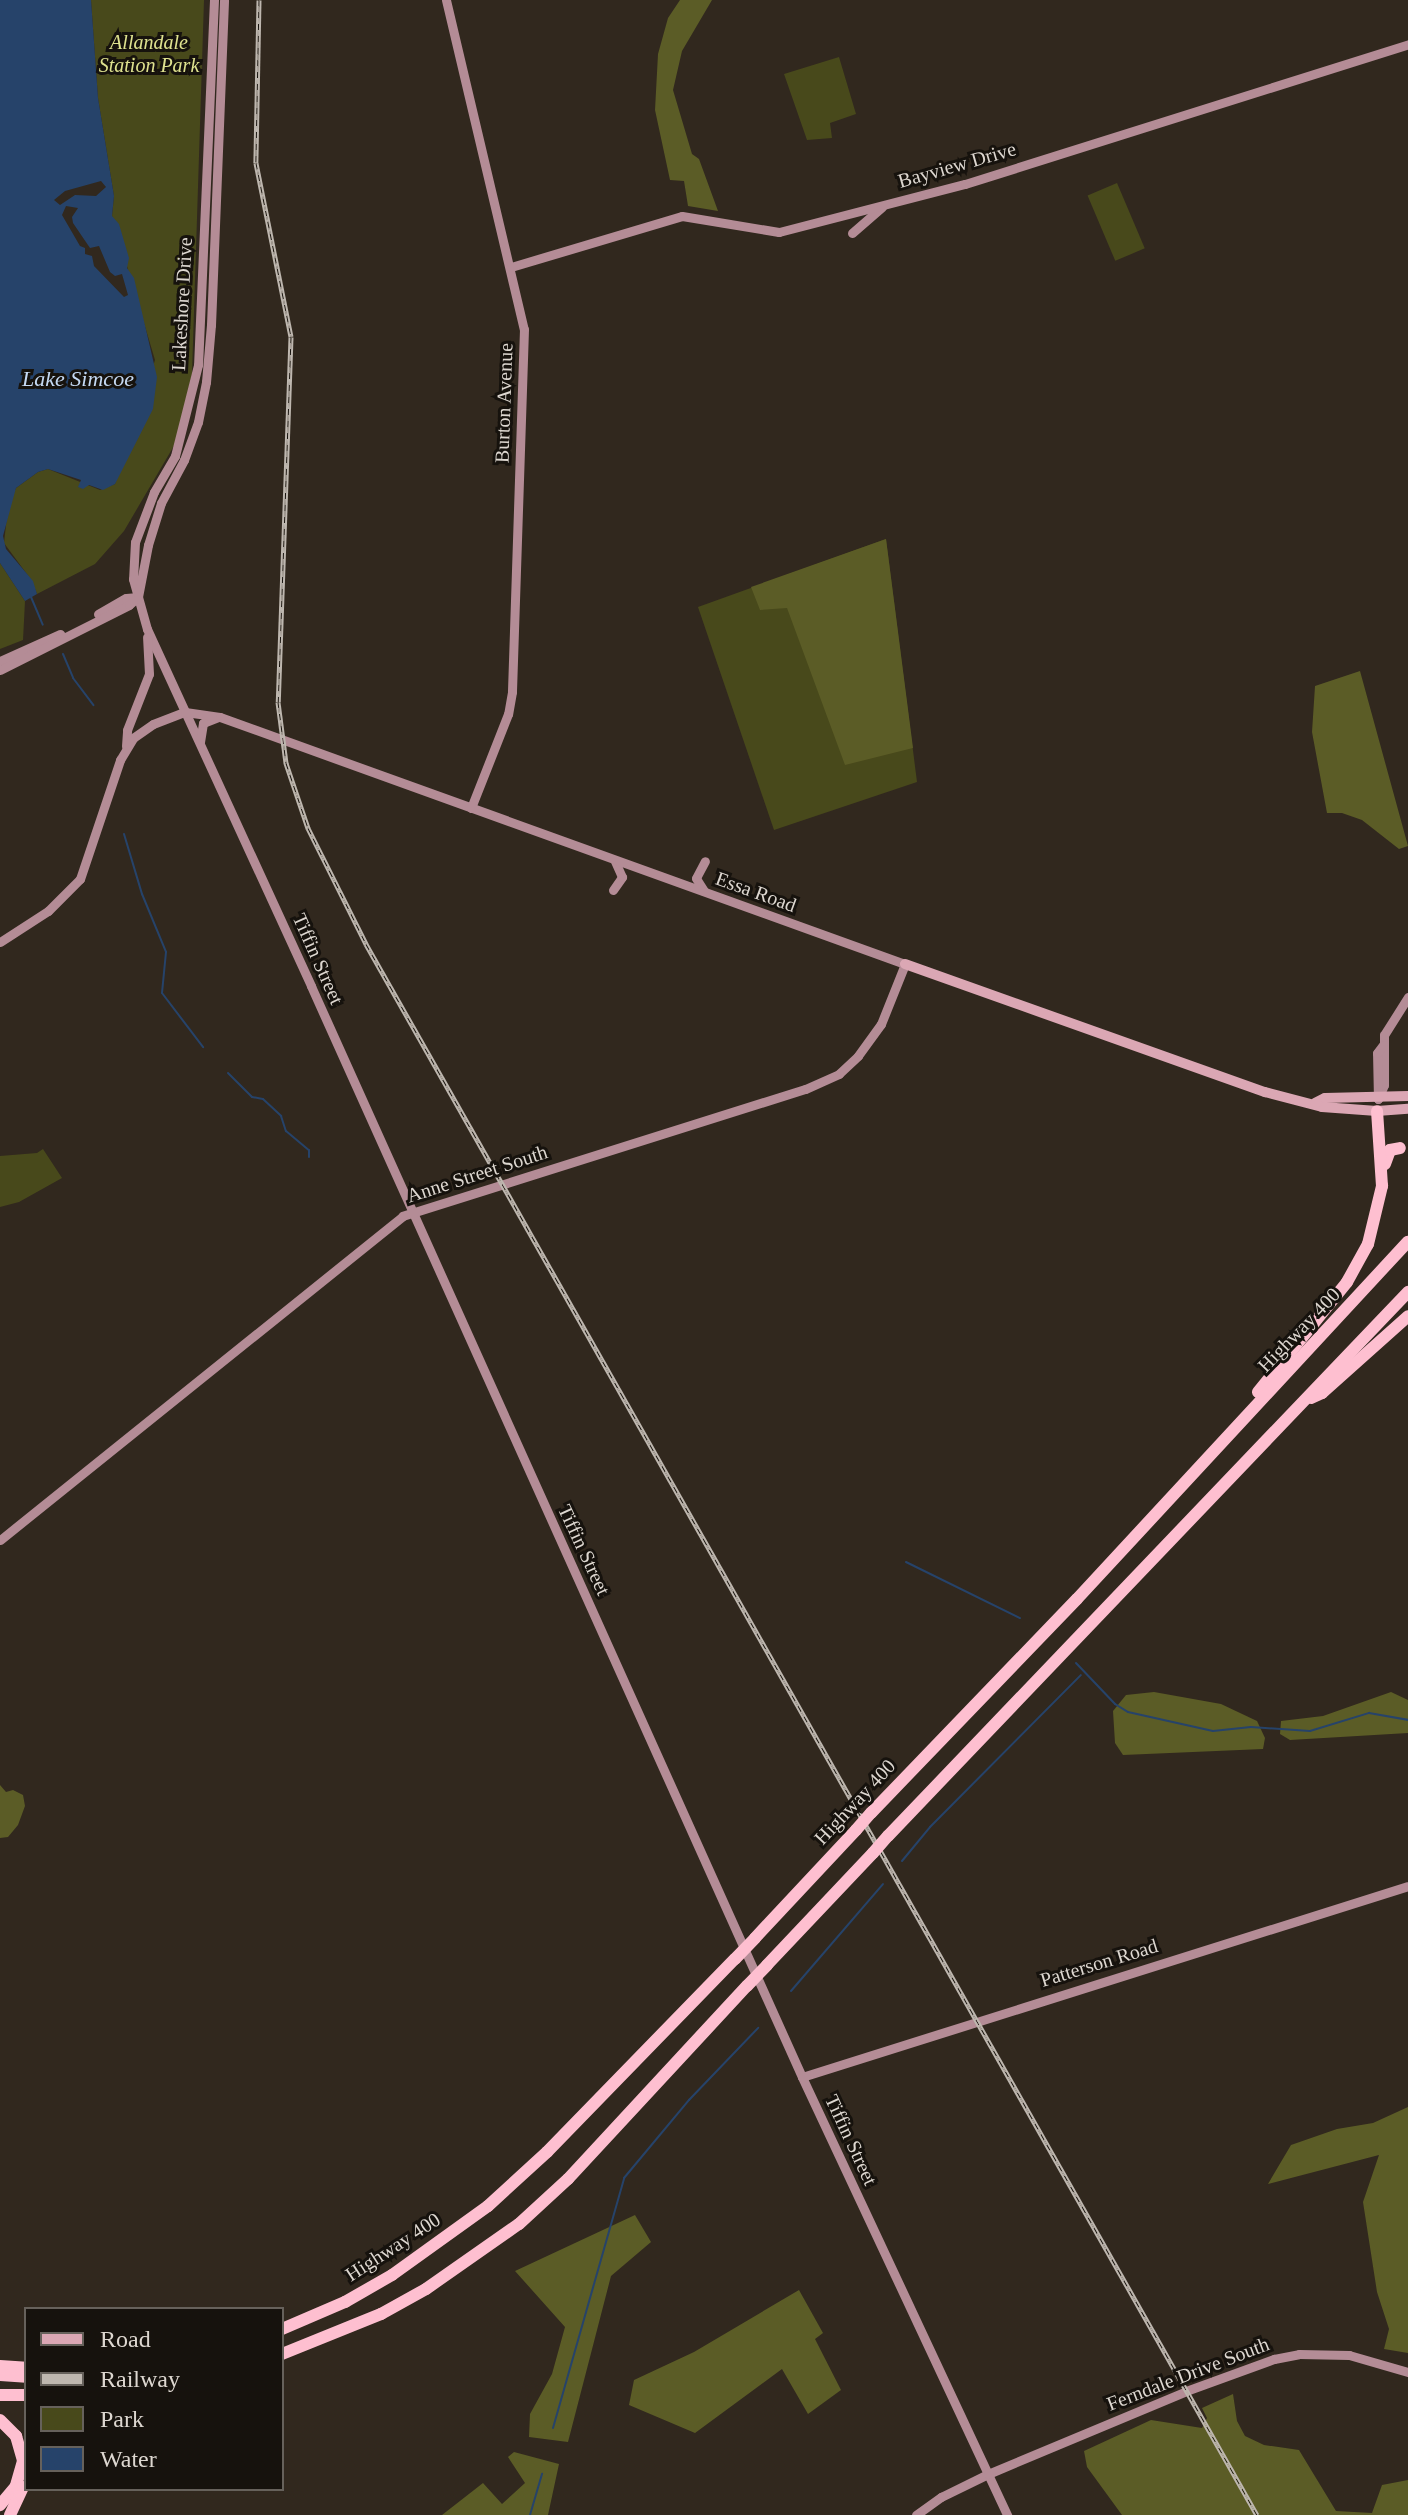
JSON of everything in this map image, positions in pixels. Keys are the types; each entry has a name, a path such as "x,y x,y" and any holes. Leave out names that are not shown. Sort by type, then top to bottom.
{"highway":[{"path":"1378,1105 1382,1186"},
{"path":"1214,1448 1347,1282 1368,1244 1386,1154 1400,1148"},
{"name":"Highway 400","path":"284,2328 345,2302 392,2275 488,2206 547,2152 1077,1599 1408,1242"},
{"path":"284,2353 403,2301 474,2258 519,2224 568,2179 888,1836 1408,1292"},
{"path":"1301,1403 1322,1393 1408,1316"},
{"path":"0,2366 24,2368"},
{"path":"0,2375 24,2377"},
{"path":"0,2395 24,2395"},
{"path":"0,2420 16,2436 23,2461 7,2510"},
{"path":"7,2510 24,2483"}],"main road":[{"name":"Essa Road","path":"905,964 1207,1074 1322,1107 1378,1105 1408,1109"},
{"name":"Essa Road","path":"1378,1105 1408,1096"}],"street":[{"name":"Lakeshore Drive","path":"138,597 133,579 135,542 154,492 175,456 198,365 214,0"},
{"name":"Lakeshore Drive","path":"138,597 148,545 161,503 184,460 198,422 206,382 224,0"},
{"name":"Burton Avenue","path":"446,0 524,329 512,692 508,714 471,808"},
{"name":"Bayview Drive","path":"511,267 665,219 696,216 779,232 836,214 885,205 966,183 1408,44"},
{"path":"852,233 885,205"},
{"path":"58,638 126,598 138,597"},
{"path":"0,670 138,597"},
{"name":"Tiffin Street","path":"138,597 147,629 802,2077 1007,2515"},
{"path":"0,942 48,911 80,879 126,748 127,730 149,674 147,629"},
{"path":"0,661 46,644"},
{"path":"126,748 143,730 185,712"},
{"name":"Essa Road","path":"185,712 220,717 905,964"},
{"path":"200,746 203,723 220,717"},
{"path":"613,890 622,877 615,861"},
{"path":"705,861 696,878 706,893"},
{"name":"Anne Street South","path":"0,1540 386,1228 412,1212 811,1087 839,1074 858,1056 881,1024 905,964"},
{"path":"1378,1105 1384,1085 1383,1045 1389,1022 1408,997"},
{"name":"Patterson Road","path":"802,2077 1408,1886"},
{"name":"Ferndale Drive South","path":"916,2515 941,2497 988,2474 1186,2391 1274,2359 1299,2354 1349,2355 1408,2372"}],"green space":[{"name":"Allandale Station Park","path":"91,0 204,0 192,374 175,444 124,531 95,564 37,594 32,581 4,543 8,507 16,488 38,472 48,469 100,490 115,484 155,360 112,216 114,196 98,98"},
{"path":"839,57 856,114 830,123 832,138 807,140 784,74"},
{"path":"1117,183 1145,248 1115,261 1088,196"},
{"path":"886,539 917,782 774,830 698,607"},
{"path":"0,563 25,601 23,640 0,649"},
{"path":"43,1149 62,1178 19,1202 0,1207 0,1156 37,1153"}],"shaded area":[{"path":"680,0 712,0 682,51 673,90 692,154 699,159 718,211 688,206 684,181 670,180 655,110 658,54 668,18"},
{"path":"886,539 913,748 845,765 787,608 760,610 751,587"},
{"path":"1360,671 1408,846 1399,849 1362,820 1342,813 1327,813 1312,732 1315,686"},
{"path":"1154,1692 1221,1704 1257,1721 1265,1738 1263,1749 1123,1755 1115,1743 1113,1711 1126,1695"},
{"path":"1391,1692 1408,1700 1408,1733 1290,1740 1280,1734 1281,1721 1323,1716"},
{"path":"0,1785 6,1792 13,1790 23,1795 25,1806 18,1825 8,1837 0,1838"},
{"path":"1408,2107 1408,2353 1384,2349 1389,2329 1377,2292 1363,2202 1379,2155 1268,2184 1291,2145 1337,2129 1373,2123"},
{"path":"635,2215 651,2242 611,2276 568,2442 529,2437 530,2414 552,2374 565,2327 515,2271"},
{"path":"799,2290 823,2333 815,2339 841,2390 808,2414 782,2369 695,2433 629,2405 634,2380 694,2352"},
{"path":"1233,2394 1237,2421 1245,2436 1264,2445 1299,2450 1336,2511 1372,2513 1382,2485 1408,2480 1408,2515 1122,2515 1087,2467 1084,2451 1151,2420 1202,2428 1207,2418 1202,2408"},
{"path":"514,2452 559,2464 548,2515 442,2515 483,2483 502,2504 525,2483 508,2457"}],"water":[{"name":"Lake Simcoe","path":"0,0 91,0 98,98 114,196 112,216 119,224 129,258 127,268 134,278 157,377 153,409 115,484 103,490 89,485 83,489 78,487 81,480 48,469 38,472 16,488 3,536 6,549 33,581 37,594 25,601 0,563","holes":["101,181 106,187 96,196 75,195 60,205 54,200 65,191","66,206 78,208 72,217 73,223 90,248 99,246 110,272 115,276 122,274 128,295 124,297 94,266 92,256 85,254 85,248 80,246 62,215"]}],"waterway":[{"path":"31,597 43,625"},
{"path":"63,654 73,678 93,705"},
{"path":"124,834 142,894 166,952 162,993 203,1047"},
{"path":"228,1073 252,1097 263,1099 281,1116 286,1131 309,1150 309,1157"},
{"path":"906,1562 1020,1618"},
{"path":"1076,1663 1115,1704 1128,1712 1213,1731 1251,1727 1310,1731 1369,1713 1408,1720"},
{"path":"902,1861 930,1827 1081,1675"},
{"path":"791,1991 883,1884"},
{"path":"553,2428 624,2178 689,2100 758,2028"},
{"path":"530,2515 542,2474"}],"railway":[{"path":"259,0 256,163 291,337 278,702 286,763 308,828 366,944 1257,2515"}]}
